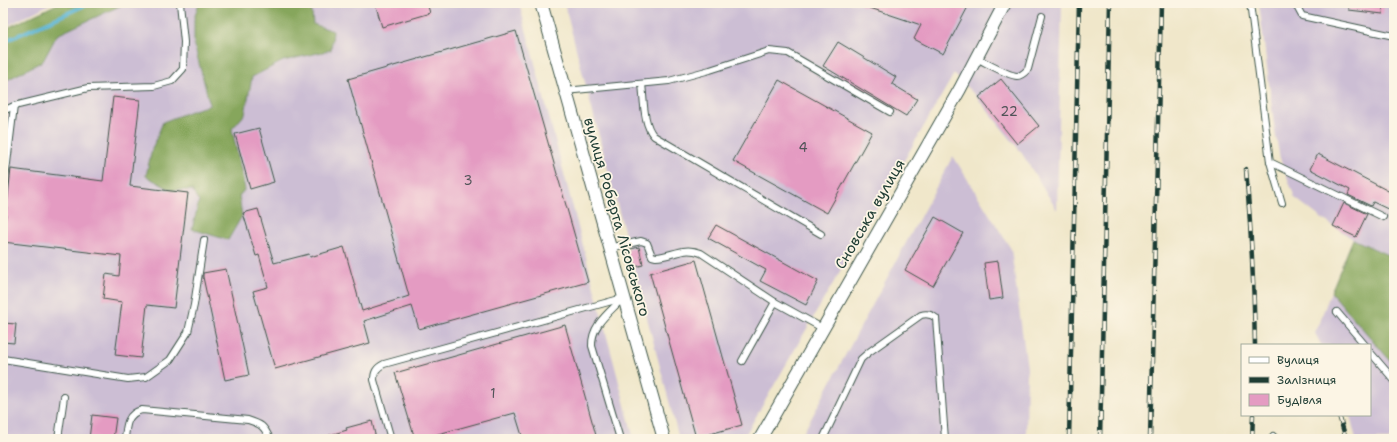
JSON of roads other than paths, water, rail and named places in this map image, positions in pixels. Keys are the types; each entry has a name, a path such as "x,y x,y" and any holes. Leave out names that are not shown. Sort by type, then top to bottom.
{"street":[{"name":"вулиця Роберта Лісовського","path":"541,3 664,439"},
{"name":"Сновська вулиця","path":"760,439 960,89 1005,3"}],"lane":[{"path":"3,111 14,106 88,88 154,86 172,81 183,69 184,42 180,3"},
{"path":"1250,3 1270,162 1282,203"},
{"path":"1295,3 1302,16 1394,36"},
{"path":"976,58 1008,74 1018,76 1024,74 1028,69 1042,16"},
{"path":"565,91 669,81 710,70 769,51 779,51 788,53 890,112"},
{"path":"642,84 647,123 651,133 654,136 821,234"},
{"path":"3,196 14,106"},
{"path":"1270,162 1383,217"},
{"path":"3,359 128,379 146,377 170,360 188,332 194,305 204,240"},
{"path":"610,248 641,241 647,243 652,256 656,257 682,251 694,251 701,253 775,302 824,328"},
{"path":"391,439 374,380 374,373 377,368 384,364 623,298"},
{"path":"620,439 592,346 592,339 596,326 623,298"},
{"path":"742,361 775,302"},
{"path":"1337,312 1364,344"},
{"path":"823,439 864,355 921,315 932,314 936,318 945,439"},
{"path":"1371,353 1394,380"},
{"path":"58,439 64,397"},
{"path":"124,439 130,416 135,411 142,410 248,420 260,424 267,432 270,439"}],"waterway":[{"path":"3,42 90,3"}],"railway":[{"path":"1069,439 1079,3"},
{"path":"1100,439 1110,3"},
{"path":"1150,439 1161,3"},
{"path":"1246,169 1252,257 1255,344"},
{"path":"1252,439 1253,416"},
{"path":"1339,416 1346,439"}]}
